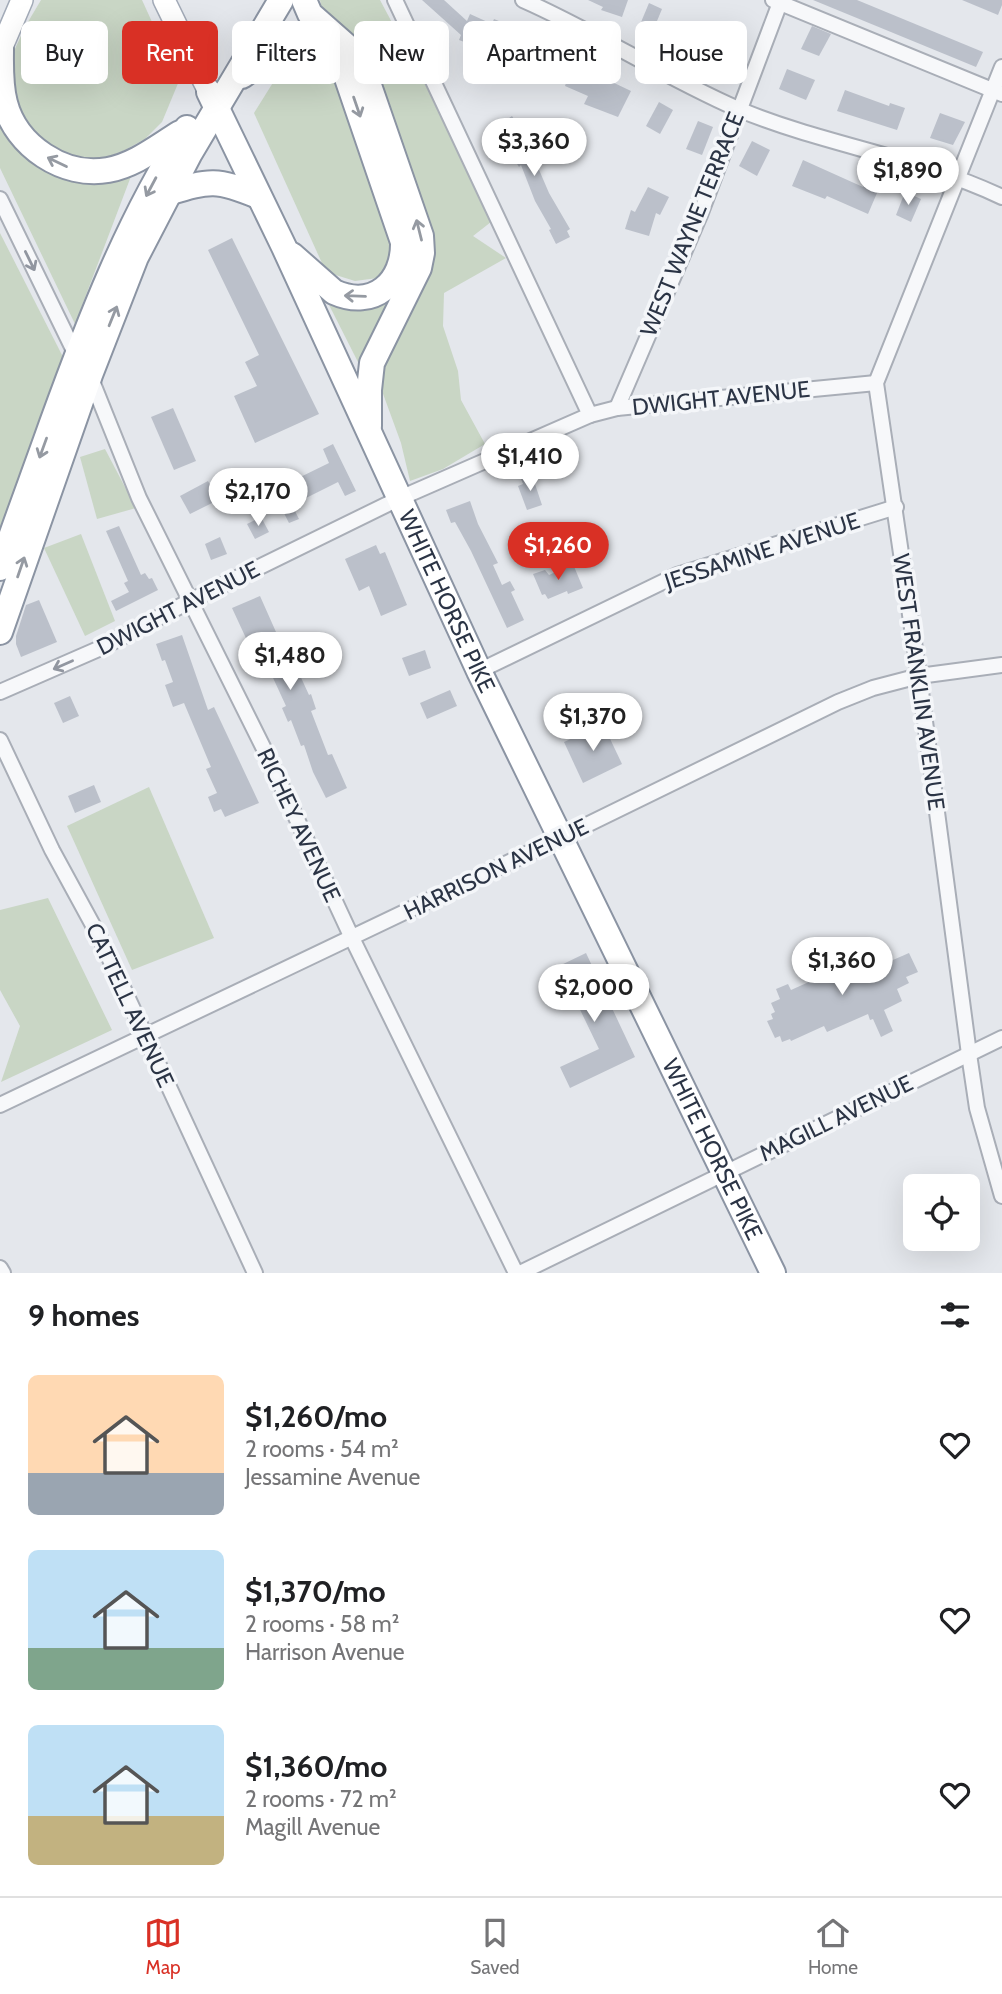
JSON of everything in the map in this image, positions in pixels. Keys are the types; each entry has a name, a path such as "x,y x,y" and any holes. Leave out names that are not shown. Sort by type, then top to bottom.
{"highway":[{"path":"0,568 66,384 83,365 264,0"},
{"path":"269,21 281,0"},
{"path":"304,0 310,14 352,51 364,71 421,236 422,254 419,268 373,363 369,390 369,433"},
{"path":"1,51 2,88 11,119 21,135 39,153 65,167 93,171 125,165 186,129"},
{"path":"284,247 326,287 341,295 370,296 388,286 398,274 404,254 401,234 347,78 340,68"},
{"path":"0,632 83,365 135,217 160,169 186,129 232,83"},
{"name":"WHITE HORSE PIKE","path":"212,101 284,247 479,671 773,1273"},
{"path":"168,193 208,182 235,186 258,196"}],"main road":[{"path":"1,51 22,0"},
{"name":"WHITE HORSE PIKE","path":"164,0 212,101"}],"street":[{"path":"395,0 590,415"},
{"path":"523,0 543,4 647,65 738,109 804,132 888,155 1002,197"},
{"path":"778,1 997,92"},
{"name":"WEST WAYNE TERRACE","path":"617,408 700,215 778,1"},
{"path":"876,383 957,179 997,92 1002,66"},
{"name":"RICHEY AVENUE","path":"0,200 83,365 139,498 269,759 352,938 518,1273"},
{"name":"DWIGHT AVENUE","path":"0,692 103,647 190,601 398,499 590,415 617,408 876,383"},
{"name":"WEST FRANKLIN AVENUE","path":"876,383 896,507 977,1108 1002,1196"},
{"name":"JESSAMINE AVENUE","path":"479,671 677,575 896,507"},
{"name":"HARRISON AVENUE","path":"0,1105 838,702 873,688 919,676 1002,665"},
{"name":"CATTELL AVENUE","path":"0,740 52,850 101,940 255,1273"},
{"name":"MAGILL AVENUE","path":"518,1273 1002,1038"},
{"path":"0,1268 2,1273"}],"green space":[{"path":"41,0 142,0 152,21 122,21 122,84 178,84 162,122 145,139 105,158 83,161 40,146 14,100 13,53 21,36 21,84 108,84 108,21 29,21"},
{"path":"320,0 380,0 391,21 354,21 354,38 340,25 340,21 335,21 322,10"},
{"path":"272,84 336,84 393,248 385,277 355,281 326,272 254,113"},
{"path":"378,84 425,84 491,222 473,236 506,258 444,293 443,326 458,371 461,400 485,444 443,469 410,481 401,443 382,391 382,359 408,305 399,147"},
{"path":"0,116 22,150 133,171 75,324 0,168"},
{"path":"0,233 63,357 0,534"},
{"path":"399,292 361,368 325,297"},
{"path":"105,449 136,508 97,519 80,457"},
{"path":"81,534 115,621 85,636 44,548"},
{"path":"149,787 214,938 132,970 67,826"},
{"path":"48,898 112,1030 1,1082 20,1026 0,990 0,910"}],"building":[{"path":"422,0 444,0 467,21 463,21 463,42 459,40 461,35 449,24 449,21 445,21"},
{"path":"588,0 628,0 622,17 601,10 603,7"},
{"path":"813,0 857,0 983,52 976,67"},
{"path":"962,0 1002,0 1002,5 998,15"},
{"path":"649,3 662,9 657,21 642,21"},
{"path":"470,14 485,21 467,21"},
{"path":"812,26 831,34 819,56 801,49"},
{"path":"787,69 815,80 806,100 779,89"},
{"path":"616,84 631,91 618,117 584,104 588,96 565,86"},
{"path":"845,90 889,106 890,103 905,108 897,130 837,111"},
{"path":"659,102 673,110 660,134 646,126"},
{"path":"940,113 965,122 953,145 930,138"},
{"path":"512,116 539,155 534,158 549,193 570,229 567,231 570,237 556,244 521,165 519,167 509,151 512,149 497,126"},
{"path":"698,121 713,127 702,155 686,149"},
{"path":"752,141 770,150 757,176 739,166"},
{"path":"803,160 863,187 866,180 880,186 868,214 827,196 825,199 792,186"},
{"path":"648,187 669,197 660,215 656,213 649,236 625,229 631,210 635,212"},
{"path":"905,192 921,199 911,222 896,215"},
{"path":"232,238 319,414 255,443 234,396 257,386 245,362 259,355 208,250"},
{"path":"173,408 196,461 174,470 151,417"},
{"path":"333,444 356,491 345,496 338,482 292,505 299,519 289,523 265,476 277,470 284,485 329,463 323,449"},
{"path":"532,475 542,505 527,510 518,486 523,484 521,479"},
{"path":"208,481 218,500 190,514 180,496"},
{"path":"470,501 478,524 498,563 493,565 502,585 510,581 515,590 511,592 524,620 507,628 471,551 455,522 451,523 446,510"},
{"path":"261,517 269,532 255,539 247,524"},
{"path":"119,526 141,575 145,573 149,579 152,578 158,590 116,611 111,601 129,592 124,583 128,581 106,531"},
{"path":"220,537 227,554 211,560 205,544"},
{"path":"376,545 380,554 385,552 407,605 381,616 369,586 359,591 345,559"},
{"path":"573,564 583,588 548,599 545,594 542,595 533,574 545,570 549,575"},
{"path":"260,596 295,672 298,671 309,695 311,694 316,709 311,711 328,755 332,754 347,788 326,798 304,745 301,746 291,720 288,722 282,708 286,706 268,667 264,669 253,648 251,649 232,608"},
{"path":"39,600 57,642 21,657 16,636 26,605"},
{"path":"182,635 208,710 214,707 259,803 225,817 221,809 214,812 208,797 217,793 206,769 211,767 184,703 173,707 165,685 173,682 156,644"},
{"path":"425,650 431,668 409,676 402,658"},
{"path":"450,690 457,706 427,719 420,703"},
{"path":"70,696 79,716 63,723 54,703"},
{"path":"603,724 622,764 583,783 564,742"},
{"path":"94,785 101,802 75,813 68,796"},
{"path":"880,950 886,963 909,953 918,972 906,977 909,983 897,989 902,1001 884,1010 893,1031 881,1037 868,1014 827,1032 824,1026 791,1041 782,1042 780,1036 775,1038 767,1021 773,1019 771,1014 775,1012 771,1003 780,999 776,989 788,984 791,990"},
{"path":"586,953 635,1057 570,1088 560,1067 599,1049 559,966"}]}
